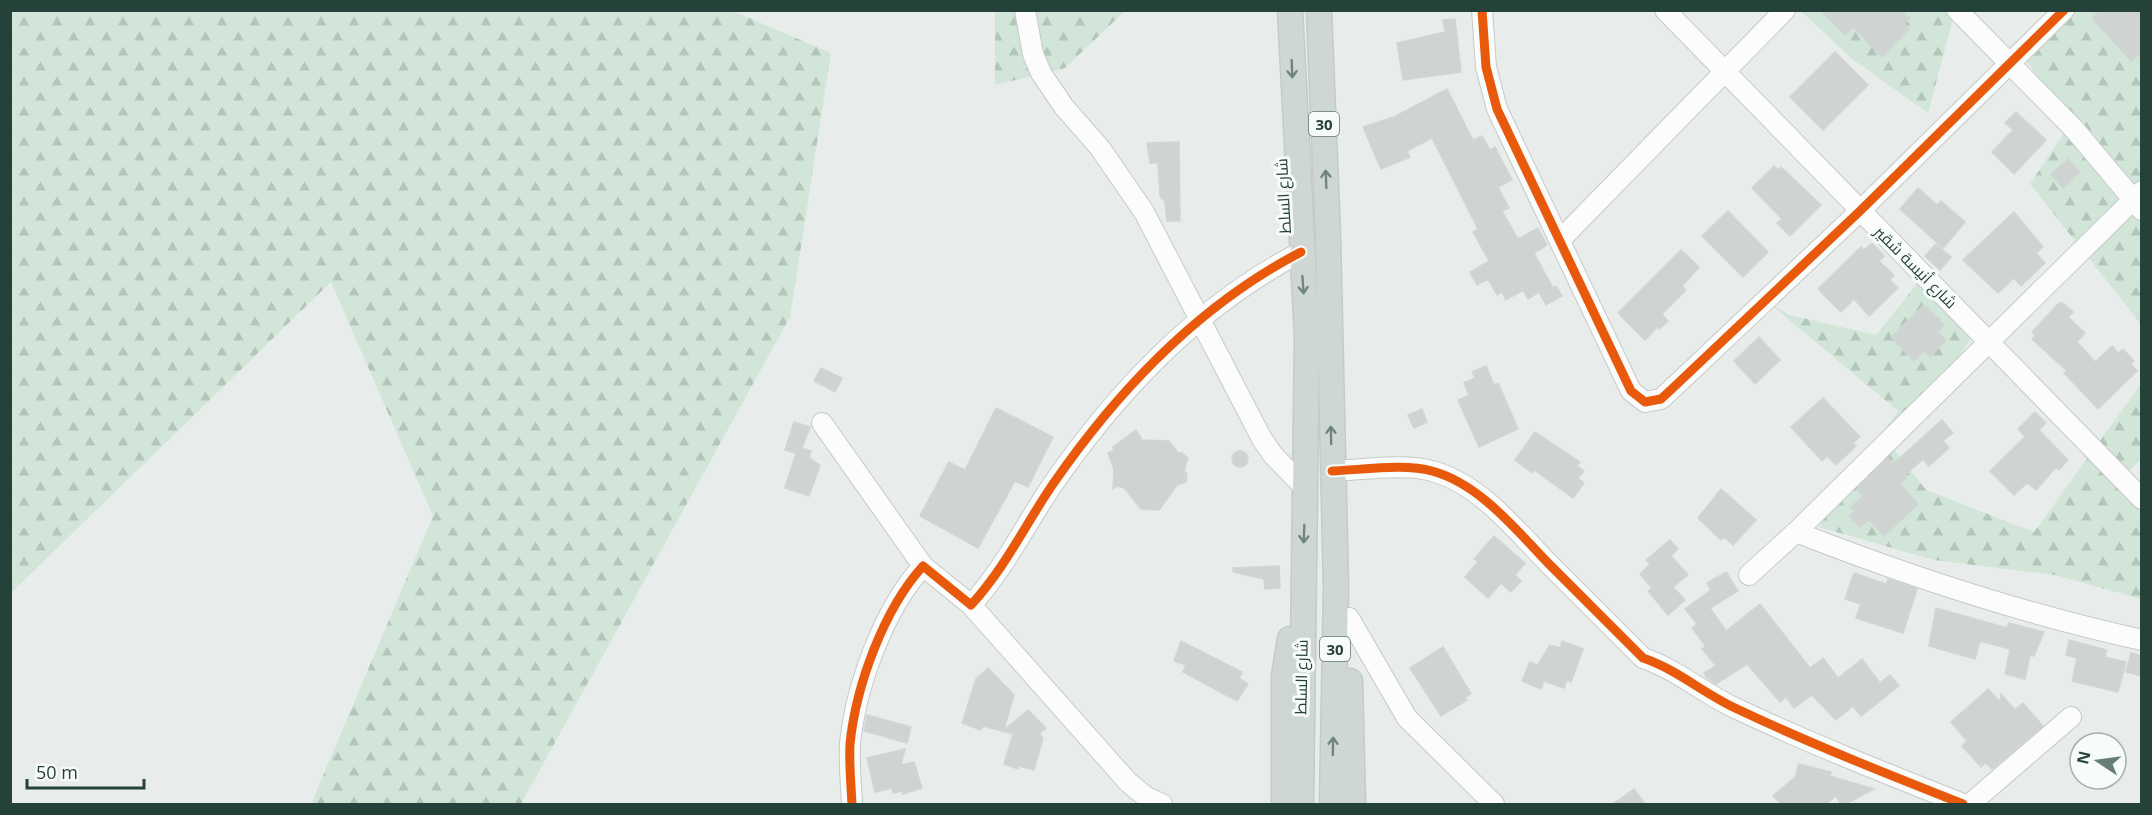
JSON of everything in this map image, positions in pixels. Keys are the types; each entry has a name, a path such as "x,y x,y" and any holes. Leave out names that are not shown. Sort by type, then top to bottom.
{"main road":[{"name":"شارع السلط","path":"1290,10 1307,336 1302,581 1301,804"},
{"name":"شارع السلط","path":"1319,10 1328,237 1336,588 1332,804"},
{"path":"1332,483 1344,521 1349,618 1353,804"},
{"path":"1284,804 1284,676 1302,581"}],"street":[{"path":"1024,10 1033,54 1041,73 1064,107 1118,172 1144,212 1262,439 1273,455 1305,488"},
{"path":"1482,10 1486,67 1497,109 1631,391 1646,402 1660,399 1675,386 1860,211 2064,10"},
{"name":"شارع أنيسة شقير","path":"1665,10 2142,499"},
{"path":"1560,240 1785,10"},
{"path":"1749,575 1796,532 1988,340 2138,200 2098,155 1957,10"},
{"path":"971,605 1008,559 1051,487 1103,418 1152,363 1201,318 1267,270 1301,252"},
{"path":"822,423 924,566 971,605 1128,782 1146,797 1162,804"},
{"path":"1332,483 1410,468 1432,471 1463,484 1486,502 1643,658 1666,666 1704,692 1766,723 1963,804"},
{"path":"1796,532 1918,577 2085,626 2142,640"},
{"path":"852,804 850,746 861,694 890,612 900,594 924,566"},
{"path":"1349,618 1407,718 1494,804"},
{"path":"1970,804 2072,717"}],"green space":[{"path":"11,10 733,11 831,53 790,317 521,804 311,804 433,516 331,282 11,593"},
{"path":"995,11 1125,11 1065,68 995,85"},
{"path":"1801,11 1955,11 1928,113 1851,58"},
{"path":"2058,11 2141,11 2141,324 2030,184 2072,121 2018,50"},
{"path":"1929,269 1982,322 1895,451 1926,490 2034,532 2141,384 2141,459 2128,472 2141,482 2141,599 2055,575 1934,560 1819,527 1898,411 1764,299 1789,315 1876,335"}],"building":[{"path":"1820,10 1902,10 1910,19 1904,24 1909,29 1882,57 1853,27 1845,35"},
{"path":"2101,10 2142,10 2142,52 2131,61 2092,18"},
{"path":"1455,19 1461,72 1403,80 1397,43 1445,32 1443,20"},
{"path":"1835,52 1868,85 1823,130 1790,97"},
{"path":"1447,89 1473,140 1482,136 1490,150 1495,147 1512,180 1498,187 1509,208 1502,211 1518,239 1538,228 1547,245 1534,253 1553,288 1556,286 1562,296 1546,305 1539,292 1528,299 1523,290 1506,300 1502,292 1497,295 1488,279 1477,285 1470,272 1489,261 1473,232 1478,229 1432,138 1407,151 1410,157 1381,169 1363,127 1394,117"},
{"path":"2016,112 2046,140 2014,174 1992,152 2013,130 2005,123"},
{"path":"1179,142 1180,221 1167,221 1165,202 1160,196 1158,163 1150,163 1147,143"},
{"path":"2068,159 2080,172 2063,188 2051,174"},
{"path":"1774,166 1778,170 1781,167 1821,205 1790,236 1777,223 1782,219 1752,188"},
{"path":"1918,188 1937,205 1941,201 1965,222 1943,248 1900,209"},
{"path":"1728,211 1768,252 1743,277 1702,236"},
{"path":"2014,212 2043,247 2036,253 2045,263 2021,286 2014,278 1998,293 1963,260"},
{"path":"1872,243 1884,256 1879,261 1894,275 1890,280 1898,288 1869,316 1854,299 1841,312 1818,289 1861,247 1864,250"},
{"path":"1936,244 1951,257 1940,270 1925,256"},
{"path":"1681,250 1699,267 1682,286 1686,290 1662,314 1668,321 1659,329 1657,327 1645,340 1618,313"},
{"path":"2059,303 2063,303 2073,312 2068,317 2085,333 2077,342 2095,362 2112,346 2118,353 2123,349 2134,361 2131,364 2137,371 2098,409 2064,373 2067,371 2032,339 2035,336 2032,332"},
{"path":"1924,305 1944,325 1938,332 1946,340 1930,357 1924,351 1914,361 1891,337"},
{"path":"1759,337 1780,360 1755,384 1734,361"},
{"path":"1486,366 1494,385 1498,383 1518,429 1479,447 1458,400 1469,395 1464,383 1475,378 1472,372"},
{"path":"821,368 842,378 835,392 814,381"},
{"path":"1823,398 1860,437 1853,443 1856,446 1836,465 1827,456 1822,461 1791,427"},
{"path":"996,408 1053,437 1028,487 1015,481 978,548 920,516 949,462 965,470"},
{"path":"1422,409 1427,422 1414,428 1408,415"},
{"path":"2035,412 2046,423 2039,430 2068,460 2059,470 2056,467 2036,490 2027,483 2014,495 1990,471 2025,437 2018,429"},
{"path":"1942,420 1953,433 1943,441 1949,448 1929,466 1923,459 1904,476 1906,478 1900,484 1918,504 1884,536 1869,520 1860,527 1849,516 1855,511 1851,507 1863,496 1857,489 1888,458 1893,464"},
{"path":"794,422 810,427 802,448 811,451 809,458 820,465 809,496 785,488 796,453 785,450"},
{"path":"1136,430 1142,440 1169,441 1178,453 1188,458 1184,471 1187,474 1186,482 1177,485 1159,510 1141,509 1124,488 1117,486 1113,489 1114,469 1108,453"},
{"path":"1535,432 1580,462 1577,466 1584,471 1578,478 1584,483 1573,498 1534,470 1532,473 1515,460"},
{"path":"1240,451 1246,453 1248,459 1246,465 1240,467 1234,465 1232,459 1234,453"},
{"path":"1721,489 1756,520 1733,545 1724,537 1721,540 1698,518"},
{"path":"1494,536 1525,563 1515,575 1521,581 1511,592 1501,583 1488,598 1465,577 1478,562 1474,559"},
{"path":"1670,540 1678,549 1671,556 1688,575 1673,587 1685,600 1668,615 1648,591 1652,588 1640,574 1650,564 1646,560"},
{"path":"1279,566 1280,588 1265,589 1264,579 1233,572 1233,568"},
{"path":"1726,572 1738,591 1710,608 1726,631 1760,604 1810,668 1823,658 1838,678 1862,659 1880,683 1890,675 1899,686 1861,716 1853,706 1836,720 1812,695 1794,708 1786,697 1780,702 1747,664 1716,684 1704,673 1716,666 1702,649 1706,647 1692,628 1697,624 1685,609 1711,590 1707,583"},
{"path":"1854,573 1886,584 1888,579 1917,589 1903,633 1856,618 1861,604 1845,599"},
{"path":"1936,608 2007,628 2009,623 2044,632 2034,656 2030,655 2025,679 2005,674 2010,649 1980,641 1975,659 1929,646"},
{"path":"2069,640 2107,650 2105,657 2126,662 2118,692 2072,681 2077,658 2066,655"},
{"path":"1181,641 1242,672 1239,678 1248,684 1237,701 1183,672 1186,665 1174,661"},
{"path":"1562,641 1583,649 1571,682 1567,680 1564,688 1544,681 1541,689 1522,681 1530,662 1538,665 1550,645 1560,648"},
{"path":"1443,647 1471,694 1465,697 1467,700 1441,716 1410,668"},
{"path":"2131,653 2142,656 2142,676 2126,672"},
{"path":"988,668 1014,695 1004,730 1028,710 1046,728 1039,734 1043,738 1034,770 1019,766 1018,769 1004,764 1013,734 983,726 981,730 962,723 976,679"},
{"path":"1988,689 2000,702 2001,694 2015,710 2023,703 2043,726 1992,769 1986,763 1981,767 1962,746 1967,741 1951,722"},
{"path":"867,715 911,727 907,743 864,731"},
{"path":"905,749 901,765 914,762 922,788 903,794 902,791 893,793 892,788 875,792 867,758"},
{"path":"1799,764 1831,772 1830,776 1874,789 1846,804 1841,804 1836,796 1826,804 1781,804 1773,796 1795,777"},
{"path":"1634,789 1645,804 1613,804"}],"cycle path":[{"path":"1482,10 1486,67 1497,109 1631,391 1645,402 1661,399 1675,386 1860,211 2064,10"},
{"path":"852,804 850,744 858,697 865,673 884,626 896,604 923,566 971,605 994,576 1078,449 1133,383 1195,324 1228,297 1301,252"},
{"path":"1332,471 1409,467 1449,477 1481,497 1510,523 1643,658 1667,668 1723,702 1763,721 1963,804"}]}
